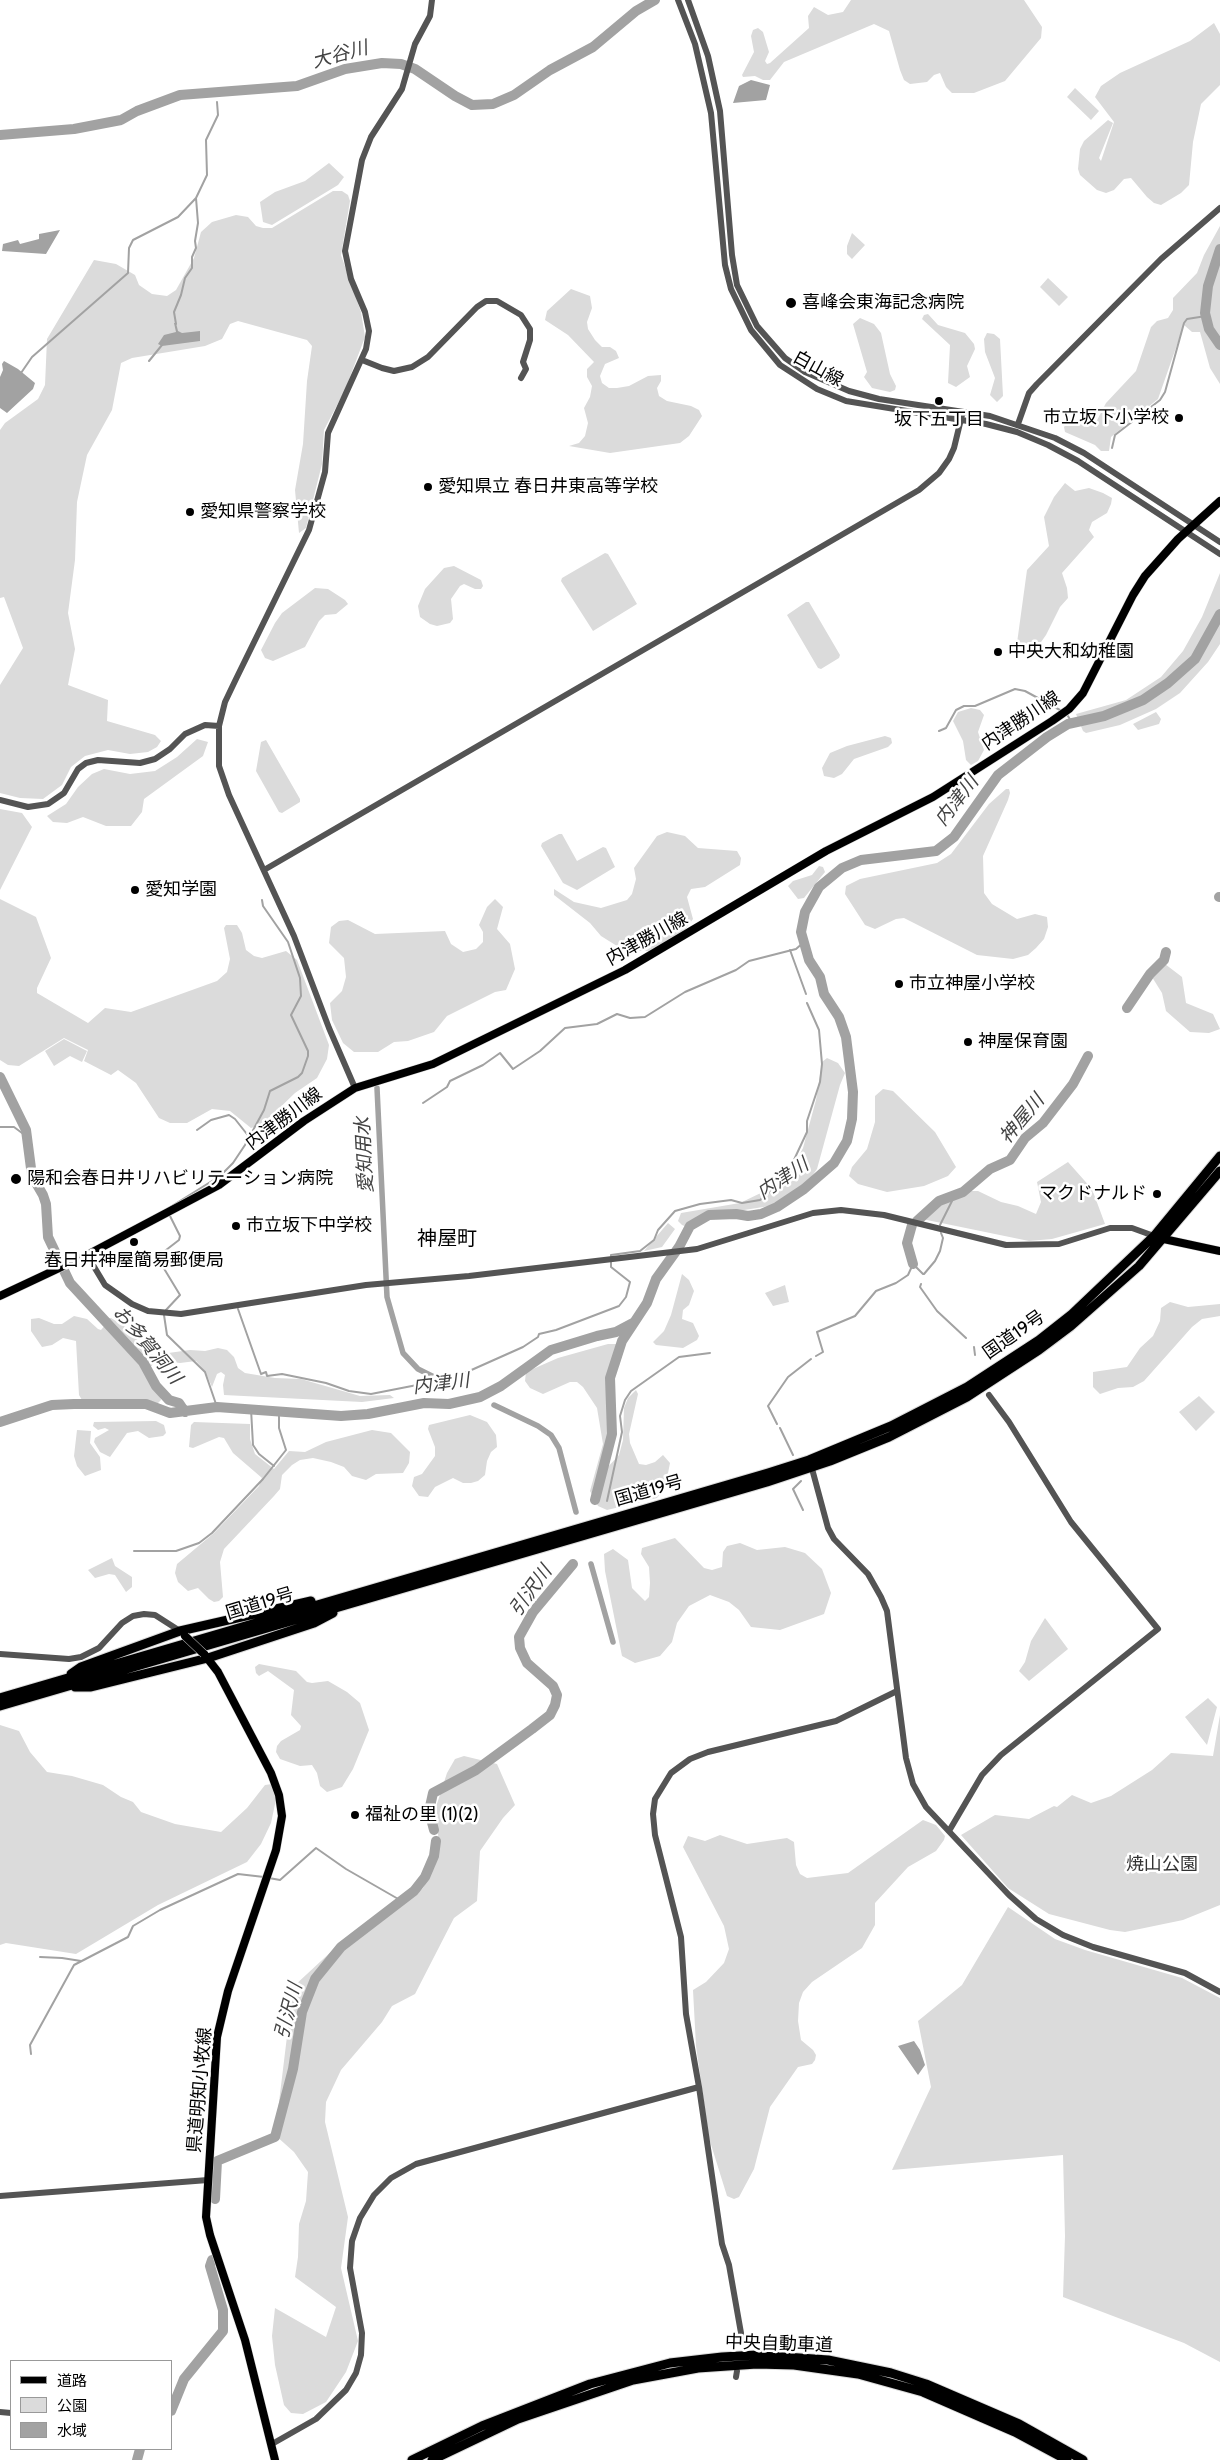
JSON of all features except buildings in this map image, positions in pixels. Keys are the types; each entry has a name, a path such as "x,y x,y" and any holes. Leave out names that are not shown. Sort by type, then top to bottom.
{"highway":[{"name":"国道19号","path":"0,1698 60,1684 356,1598 810,1464 889,1437 931,1417 1005,1373 1071,1326 1139,1266 1220,1156"},
{"name":"国道19号","path":"810,1464 934,1404 1006,1362 1052,1329 1158,1238 1220,1171"},
{"path":"1042,1328 1052,1329"},
{"path":"60,1684 81,1668 182,1633 305,1602 356,1598"},
{"path":"60,1684 91,1686 206,1656 314,1622 356,1598"},
{"name":"国道19号","path":"0,1706 60,1684"},
{"name":"中央自動車道","path":"412,2460 508,2414 590,2384 670,2363 757,2355 828,2360 891,2373 926,2384 1019,2424 1084,2460"},
{"name":"中央自動車道","path":"432,2460 518,2419 633,2380 698,2368 757,2364 842,2371 923,2392 1006,2428 1067,2460"}],"main road":[{"name":"内津勝川線","path":"0,1296 87,1255 219,1184 304,1121 355,1088 433,1064 625,970 826,851 941,792 1052,721 1070,708 1083,693 1133,595 1153,566 1220,501"},
{"path":"1158,1238 1220,1251"},
{"name":"県道明知小牧線","path":"182,1633 206,1656 218,1672 271,1773 279,1795 282,1816 276,1850 228,1992 217,2037 206,2217 210,2235 245,2340 272,2444 274,2460"}],"street":[{"path":"355,1088 329,1028 294,936 224,781 218,749 219,726 232,686 309,530 325,472 328,433 362,360 369,332 366,312 346,264 345,251 366,148 393,105 408,72 412,55 430,16 432,0"},
{"name":"白山線","path":"678,0 697,50 711,113 727,275 739,310 751,330 780,364 817,389 846,401 961,419 1017,432 1048,445 1078,461 1220,554"},
{"name":"白山線","path":"688,0 708,56 720,111 732,255 737,285 758,326 785,358 822,381 878,399 962,411 1018,424 1055,438 1084,453 1220,542"},
{"path":"1018,424 1029,393 1037,384 1161,259 1220,208"},
{"path":"362,360 394,371 412,367 428,357 477,307 486,301 497,302 521,315 530,329 530,340 523,362 526,368 521,378"},
{"path":"264,870 919,490 939,473 949,459 954,448 962,411"},
{"path":"1,801 28,807 48,804 64,793 78,769 86,763 98,760 140,763 155,759 170,749 185,734 205,725 219,726"},
{"path":"87,1255 105,1285 132,1304 148,1310 181,1314 366,1285 469,1276 690,1250 813,1213 841,1210 884,1215 1006,1245 1058,1244 1110,1228 1132,1228 1158,1238"},
{"path":"949,1831 982,1775 1001,1755 1158,1630 1071,1522 1009,1422 988,1395"},
{"path":"810,1464 828,1528 834,1539 868,1574 881,1596 887,1611 906,1758 913,1784 926,1807 1009,1896 1036,1919 1063,1935 1093,1947 1184,1973 1220,1992"},
{"path":"0,1654 69,1659 81,1657 98,1648 122,1623 133,1616 144,1614 155,1615 182,1633"},
{"path":"740,2343 741,2333 729,2266 722,2244 699,2087 686,2014 681,1937 654,1835 653,1814 655,1799 661,1785 671,1773 690,1759 708,1752 836,1721 897,1691"},
{"path":"272,2444 316,2419 346,2390 356,2373 361,2355 362,2333 350,2268 352,2241 360,2218 374,2194 391,2178 416,2164 699,2087"},
{"path":"0,2196 208,2180"}],"green space":[{"path":"851,0 1024,0 1042,27 1041,38 1005,81 974,93 952,93 946,87 940,73 934,75 927,82 910,84 904,80 889,31 874,24 784,62 770,80 763,80 755,76 743,77 742,75 754,52 751,36 753,30 758,28 763,32 769,52 765,61 767,64 809,28 808,16 814,7 828,15 843,12"},
{"path":"1214,23 1220,34 1220,85 1201,104 1193,142 1189,185 1181,193 1161,205 1154,203 1147,197 1131,178 1124,179 1114,190 1106,193 1097,190 1080,175 1078,169 1080,149 1084,141 1108,120 1113,123 1099,158 1101,161 1114,122 1095,97 1101,86 1120,73 1190,41"},
{"path":"1075,88 1099,111 1091,120 1067,97"},
{"path":"329,163 344,177 338,185 272,225 263,222 260,202 275,192 305,181"},
{"path":"333,191 342,191 348,195 350,201 341,255 361,312 365,337 345,390 324,430 322,464 306,528 299,533 295,490 303,444 307,381 312,346 307,340 238,321 230,324 222,339 205,346 132,358 121,363 112,410 87,455 77,502 75,560 68,613 75,649 68,685 108,700 107,721 155,735 161,741 157,747 148,752 130,754 108,750 85,756 71,767 62,785 43,799 20,798 0,793 0,685 23,648 4,597 0,598 0,430 5,423 38,399 45,385 47,339 94,260 116,264 135,275 139,285 152,294 167,296 176,290 194,258 201,232 212,222 236,215 248,217 256,226 272,228"},
{"path":"1220,226 1220,384 1210,368 1200,332 1192,332 1184,325 1158,399 1111,437 1109,451 1101,451 1095,445 1065,432 1064,427 1069,420 1094,426 1106,403 1136,371 1151,327 1157,321 1168,318 1173,310 1173,298 1197,273 1204,255"},
{"path":"852,233 865,245 852,259 847,254 847,246"},
{"path":"1048,278 1068,297 1059,306 1040,287"},
{"path":"571,289 590,296 592,308 587,322 588,329 602,347 610,347 616,351 619,358 605,364 600,376 602,383 609,388 617,388 629,386 648,376 661,375 661,381 657,388 659,396 667,401 691,406 699,410 702,416 689,436 680,443 610,453 569,446 579,443 585,436 588,423 584,408 590,397 592,386 587,377 587,369 594,362 568,335 545,320 547,311"},
{"path":"928,314 938,325 965,333 974,344 975,349 967,366 970,377 956,387 948,383 950,345 922,319 924,315"},
{"path":"860,318 874,324 881,333 890,374 896,386 895,390 890,392 872,388 864,377 867,372 853,324"},
{"path":"987,333 994,334 1000,339 1003,396 997,402 990,395 995,378 985,352 984,339"},
{"path":"1065,483 1075,491 1089,488 1103,493 1112,498 1111,504 1107,513 1092,522 1089,530 1094,537 1062,573 1068,598 1060,607 1046,635 1034,652 1017,643 1027,570 1049,546 1044,517 1054,497"},
{"path":"605,553 608,554 637,604 593,631 561,581 562,578"},
{"path":"454,566 481,580 483,586 481,589 475,589 464,584 460,586 451,599 453,619 450,623 437,626 430,624 420,617 418,606 425,589 444,568"},
{"path":"1220,573 1220,644 1208,662 1180,693 1156,709 1120,725 1086,733 1083,731 1076,714 1126,700 1161,677 1183,651 1202,617"},
{"path":"315,588 328,589 348,604 336,614 325,615 319,621 305,647 273,661 265,658 261,650 282,613"},
{"path":"806,602 809,602 840,655 839,658 821,669 818,668 787,615"},
{"path":"971,708 980,710 984,715 978,732 984,750 978,761 971,765 966,760 963,741 953,721 958,712"},
{"path":"1156,712 1161,719 1159,724 1138,730 1133,724"},
{"path":"885,736 891,738 892,743 888,747 854,759 842,774 834,778 824,776 822,768 830,753 847,746"},
{"path":"197,739 208,742 203,756 144,799 142,812 131,826 106,826 83,817 67,823 53,822 47,816 66,804 78,787 92,774 104,769 130,774 155,771 177,757"},
{"path":"266,740 300,799 300,802 282,813 279,812 256,771 261,742"},
{"path":"1006,789 1009,789 1010,793 1008,800 983,856 984,893 992,904 1017,919 1035,914 1047,917 1048,927 1044,939 1036,948 1028,955 1013,959 977,955 904,918 896,919 875,929 865,925 845,894 846,886 860,879 937,863 951,854 989,804"},
{"path":"0,809 22,813 32,827 0,890"},
{"path":"667,832 685,836 698,848 737,851 741,858 740,865 705,887 691,889 687,897 693,919 684,931 651,951 625,951 601,936 590,923 554,895 554,889 574,902 601,908 627,900 632,894 636,879 634,868 657,836"},
{"path":"562,834 577,861 603,847 606,848 615,867 577,890 563,883 541,846 542,843"},
{"path":"819,866 823,867 825,872 804,898 798,899 788,886 793,881 812,875"},
{"path":"0,899 36,917 51,958 37,988 37,993 88,1023 105,1008 131,1012 217,981 227,972 230,959 224,928 226,925 237,925 242,933 246,950 254,956 262,958 286,951 297,960 329,1045 327,1059 317,1078 295,1093 263,1124 251,1128 230,1111 212,1109 187,1123 170,1123 159,1118 136,1083 118,1070 111,1075 84,1061 88,1050 64,1038 19,1066 8,1065 0,1060"},
{"path":"495,899 503,907 497,929 510,944 515,969 506,990 495,992 447,1016 434,1032 408,1041 394,1042 378,1052 354,1052 343,1043 332,1020 330,1003 342,991 346,977 344,958 329,943 331,927 339,921 348,920 375,934 445,931 451,944 463,952 476,949 483,942 483,932 479,925 487,907"},
{"path":"1165,964 1182,977 1186,1003 1213,1014 1220,1029 1209,1033 1190,1032 1166,1011 1162,993 1152,977"},
{"path":"64,1039 87,1051 82,1062 70,1056 54,1066 45,1051"},
{"path":"827,1058 838,1063 845,1073 817,1169 805,1186 776,1205 725,1213 687,1227 682,1225 678,1221 681,1213 740,1203 767,1190 788,1176 803,1148 816,1100 822,1062"},
{"path":"883,1089 893,1091 935,1132 956,1167 948,1176 924,1186 887,1192 858,1184 849,1176 852,1167 867,1149 875,1122 875,1096"},
{"path":"1068,1162 1092,1189 1105,1224 1052,1239 1029,1241 922,1219 922,1213 940,1198 961,1191 978,1191 1001,1202 1018,1206 1036,1214 1041,1202 1037,1182"},
{"path":"668,1223 675,1229 662,1247 644,1251"},
{"path":"682,1274 689,1280 694,1291 689,1305 683,1310 682,1319 693,1323 699,1336 697,1340 683,1348 656,1345 653,1342 664,1331 671,1315"},
{"path":"785,1285 789,1302 773,1306 765,1293"},
{"path":"1170,1302 1188,1307 1220,1304 1220,1316 1202,1319 1192,1327 1144,1381 1133,1387 1118,1388 1100,1394 1093,1387 1093,1372 1127,1367 1140,1348 1153,1336 1160,1321 1161,1308"},
{"path":"74,1316 87,1319 101,1330 106,1324 106,1318 111,1318 132,1331 143,1349 154,1355 190,1350 205,1351 218,1348 227,1350 234,1357 238,1368 245,1373 275,1378 301,1379 360,1396 390,1395 394,1398 362,1402 224,1395 225,1375 221,1372 217,1374 212,1387 205,1371 196,1361 180,1363 157,1360 145,1373 160,1395 161,1400 158,1403 154,1405 130,1401 82,1400 79,1395 76,1341 63,1338 52,1345 42,1347 31,1331 31,1319 39,1318 54,1324 62,1324"},
{"path":"608,1344 618,1344 624,1349 619,1366 606,1386 610,1434 602,1466 606,1469 619,1455 623,1440 624,1408 628,1398 636,1390 638,1394 629,1434 630,1443 639,1464 646,1465 655,1462 663,1455 670,1463 665,1488 657,1498 607,1510 598,1506 590,1491 603,1444 597,1408 583,1387 577,1382 570,1382 543,1394 530,1388 525,1381 526,1372 558,1358"},
{"path":"1199,1396 1215,1412 1196,1431 1179,1412"},
{"path":"470,1415 487,1422 496,1435 497,1447 491,1452 487,1461 485,1475 478,1481 471,1483 463,1483 453,1478 435,1487 428,1497 419,1496 412,1486 414,1477 422,1474 435,1456 435,1447 428,1429 429,1425"},
{"path":"156,1421 164,1425 166,1433 163,1436 149,1438 138,1431 127,1433 110,1457 100,1452 94,1442 95,1438 109,1430 105,1428 98,1430 93,1426 94,1422"},
{"path":"194,1422 250,1424 250,1439 255,1454 274,1469 289,1451 305,1452 326,1442 372,1430 391,1433 410,1452 409,1463 403,1473 376,1474 366,1480 352,1476 344,1467 313,1458 300,1460 292,1465 282,1475 280,1489 224,1549 220,1562 223,1597 219,1601 214,1602 198,1588 188,1591 178,1582 175,1573 177,1564 214,1533 259,1486 262,1478 233,1453 224,1438 219,1437 193,1448 189,1447 191,1425"},
{"path":"77,1430 91,1431 90,1443 100,1457 101,1470 85,1476 77,1466 74,1456"},
{"path":"675,1538 704,1568 712,1570 722,1567 723,1552 727,1546 740,1543 757,1550 785,1547 805,1553 822,1569 831,1593 824,1614 780,1630 751,1627 739,1610 729,1602 710,1595 689,1606 677,1623 672,1642 660,1656 635,1663 622,1656 605,1571 604,1554 613,1549 628,1560 632,1588 645,1601 649,1597 650,1583 649,1567 641,1554 642,1548"},
{"path":"112,1558 115,1566 132,1577 132,1587 126,1592 115,1575 109,1574 95,1578 88,1570"},
{"path":"1045,1618 1068,1649 1029,1681 1019,1671 1025,1662 1031,1641"},
{"path":"259,1664 296,1671 307,1682 328,1681 347,1692 360,1703 369,1730 353,1769 342,1787 327,1792 320,1786 317,1773 312,1765 300,1766 280,1759 276,1752 277,1746 281,1741 300,1730 301,1726 291,1715 294,1690 268,1671 259,1676 256,1673 255,1667"},
{"path":"1208,1698 1217,1707 1207,1745 1185,1717"},
{"name":"焼山公園","path":"1220,1715 1220,1905 1183,1920 1125,1932 1110,1930 1049,1914 1008,1888 961,1835 995,1815 1029,1819 1054,1806 1057,1807 1072,1795 1091,1803 1111,1796 1152,1770 1171,1753 1213,1756"},
{"path":"0,1725 19,1731 30,1752 47,1772 72,1776 103,1785 121,1797 133,1802 141,1812 175,1824 221,1832 247,1808 265,1785 272,1784 278,1790 271,1823 261,1844 247,1862 158,1905 76,1954 6,1943 0,1945"},
{"path":"464,1756 497,1764 515,1805 503,1818 480,1851 477,1901 454,1918 415,1994 392,2006 382,2022 341,2070 326,2102 325,2122 348,2217 341,2268 358,2341 346,2372 326,2402 303,2414 291,2413 284,2405 275,2365 272,2336 275,2308 326,2337 336,2307 295,2277 299,2224 306,2201 308,2172 294,2152 275,2135 293,1987 335,1948 388,1916 423,1888 435,1866 439,1840 434,1813 447,1773 455,1759"},
{"path":"923,1820 936,1825 945,1836 944,1840 936,1851 908,1867 875,1903 875,1925 862,1948 812,1982 803,1992 799,2003 798,2021 801,2040 813,2050 816,2055 815,2060 812,2064 798,2067 770,2107 754,2169 739,2197 734,2199 727,2196 709,2138 696,2046 693,1990 706,1982 724,1963 729,1949 724,1926 683,1847 688,1836 705,1841 720,1835 747,1844 787,1838 794,1842 796,1865 800,1874 807,1878 848,1873"},
{"path":"1008,1907 1055,1939 1085,1950 1182,1978 1220,1998 1220,2362 1184,2343 1063,2297 1065,2236 1063,2155 892,2170 931,2087 918,2021 962,1985"}],"water":[{"path":"751,80 770,85 766,100 733,103 739,86"},
{"path":"60,230 46,254 2,251 3,244 18,240 20,244 39,239 39,234"},
{"path":"174,323 176,323 178,331 182,333 200,331 200,341 162,346 158,344 164,335 176,332"},
{"path":"4,361 18,369 35,383 33,389 7,413 0,408 0,377"},
{"path":"914,2041 920,2050 925,2065 918,2075 898,2046"}],"waterway":[{"name":"大谷川","path":"0,135 74,129 121,120 137,111 180,95 297,86 345,69 382,63 401,64 415,69 472,105 493,104 514,95 550,70 593,47 636,11 655,0"},
{"path":"21,373 32,357 128,273 129,248 133,240 178,217 196,198 207,175 206,140 218,115 217,102"},
{"path":"176,324 174,312 185,278 192,268 192,257 196,248 195,241 198,223 196,198"},
{"name":"内津川","path":"1220,249 1208,286 1205,313 1209,329 1220,345"},
{"path":"1112,448 1115,435 1160,400 1165,392 1184,323 1187,319 1206,316"},
{"path":"149,361 162,345"},
{"name":"内津川","path":"595,1500 612,1434 610,1378 622,1341 647,1303 656,1279 679,1247 690,1226 709,1215 736,1214 748,1216 761,1214 777,1207 804,1189 834,1163 847,1141 852,1119 853,1092 846,1037 839,1017 824,994 820,977 809,960 801,932 805,912 819,887 842,868 861,860 936,851 954,837 998,775 1047,737 1068,724 1104,716 1143,700 1168,683 1195,659 1220,614"},
{"path":"939,731 946,728 956,710 964,706 975,706 1015,689 1025,691 1060,710"},
{"name":"内津川","path":"1068,716 1072,723"},
{"path":"167,1209 220,1176 233,1163 264,1110 270,1091 298,1077 302,1073 308,1056 308,1051 291,1015 301,996 300,978 288,942 263,906 262,900"},
{"path":"423,1103 447,1087 450,1081 483,1065 500,1053 513,1069 540,1051 565,1028 597,1024 617,1014 630,1018 645,1017 685,992 736,970 749,961 796,949 804,942"},
{"path":"790,950 806,994"},
{"name":"神屋川","path":"1127,1008 1150,974 1164,960 1166,952"},
{"path":"238,1309 261,1374 266,1372 267,1376 282,1374 326,1383 349,1391 371,1394 417,1385 439,1388 449,1380 523,1347 538,1337 539,1334 556,1330 619,1306 626,1297 630,1282 611,1267 611,1255 640,1251 654,1240 658,1230 675,1211 700,1204 731,1200 742,1203 760,1200 785,1179 807,1132 807,1121 820,1082 822,1064 819,1030 807,1003"},
{"name":"神屋川","path":"917,1221 939,1201 963,1192 990,1169 1010,1160 1025,1138 1043,1123 1073,1084 1088,1056"},
{"name":"お多賀洞川","path":"0,1077 26,1130 32,1176 46,1204 48,1237 70,1283 143,1362 156,1386 169,1400 179,1403 185,1412"},
{"name":"愛知用水","path":"377,1088 387,1297 403,1353 418,1369 438,1379"},
{"path":"197,1130 211,1120 229,1115 235,1119 250,1138"},
{"path":"0,1127 14,1127 26,1136"},
{"path":"940,1225 956,1193"},
{"path":"166,1310 180,1295 157,1257 179,1240 180,1236 169,1214"},
{"name":"神屋川","path":"912,1225 907,1243 913,1264"},
{"path":"924,1274 935,1261 940,1251 943,1238 941,1233"},
{"path":"816,1356 823,1352 817,1332 855,1316 876,1291 896,1283 908,1275 913,1264 923,1274"},
{"path":"921,1284 920,1287 937,1311 966,1338"},
{"path":"164,1315 167,1335 205,1372 217,1407"},
{"name":"内津川","path":"0,1422 52,1405 74,1404 146,1404 170,1413 217,1407 341,1416 368,1414 424,1403 449,1404 480,1397 501,1386 551,1350 616,1332 633,1323"},
{"path":"974,1347 975,1355"},
{"path":"607,1501 622,1432 620,1416 625,1400 631,1391 679,1357 710,1353"},
{"path":"777,1424 768,1406 788,1377 811,1359"},
{"name":"愛知用水","path":"494,1405 538,1426 551,1435 559,1448 576,1512"},
{"path":"251,1409 253,1445 259,1454 274,1466"},
{"path":"134,1551 176,1551 199,1543 212,1533 263,1479 286,1450 279,1428 279,1412"},
{"path":"780,1428 793,1455"},
{"path":"801,1481 793,1489 803,1510"},
{"name":"引沢川","path":"434,1830 429,1811 433,1793 476,1770 550,1715 557,1695 553,1686 527,1663 520,1648 519,1637 533,1612 573,1564"},
{"name":"愛知用水","path":"591,1564 613,1642"},
{"name":"引沢川","path":"215,2199 217,2161 275,2137 293,2069 302,2012 315,1979 341,1947 414,1891 425,1877 434,1856 436,1841"},
{"path":"269,1878 280,1880 316,1848 346,1869 400,1900"},
{"path":"31,2054 30,2045 74,1965 128,1937 133,1926 160,1910 238,1874 264,1877"},
{"path":"40,1957 81,1961"},
{"name":"引沢川","path":"172,2409 184,2379 223,2331 223,2310 210,2266 212,2260"},
{"name":"引沢川","path":"137,2460 140,2450"}],"place":[{"name":"喜峰会東海記念病院","path":"791,303"},
{"name":"坂下五丁目","path":"939,401"},
{"name":"市立坂下小学校","path":"1179,418"},
{"name":"愛知県立 春日井東高等学校","path":"428,487"},
{"name":"愛知県警察学校","path":"190,512"},
{"name":"中央大和幼稚園","path":"998,652"},
{"name":"愛知学園","path":"135,890"},
{"name":"市立神屋小学校","path":"899,984"},
{"name":"神屋保育園","path":"968,1042"},
{"name":"陽和会春日井リハビリテーション病院","path":"16,1179"},
{"name":"マクドナルド","path":"1157,1194"},
{"name":"市立坂下中学校","path":"236,1226"},
{"name":"春日井神屋簡易郵便局","path":"134,1242"},
{"name":"福祉の里 (1)(2)","path":"355,1815"}],"district":[{"name":"神屋町","path":"447,1239"}]}
